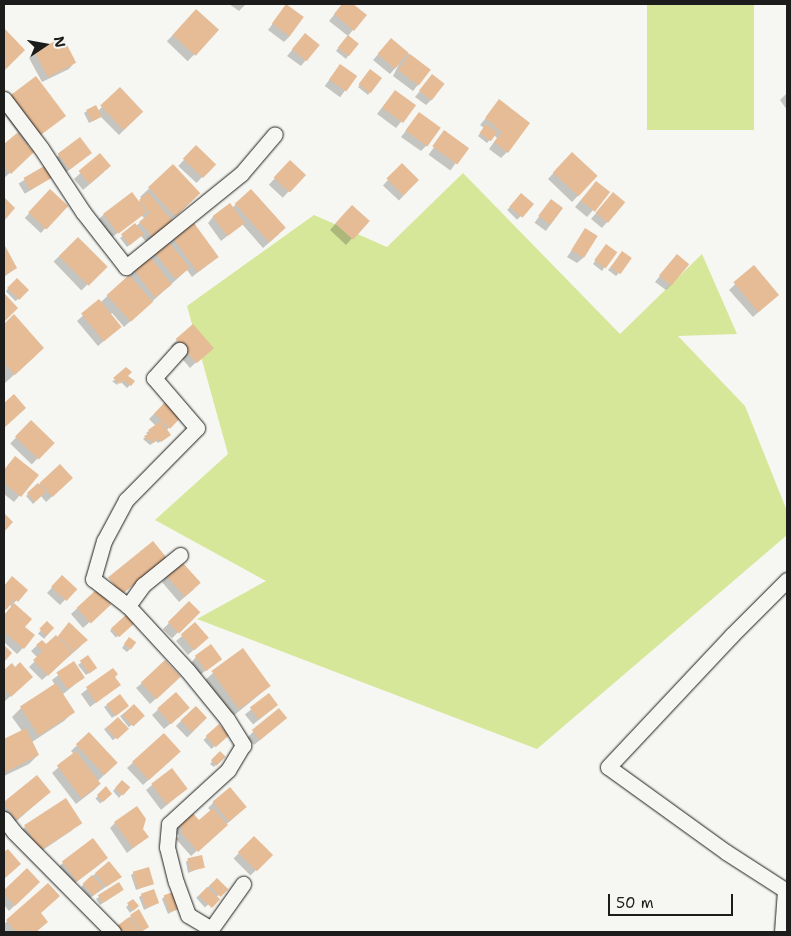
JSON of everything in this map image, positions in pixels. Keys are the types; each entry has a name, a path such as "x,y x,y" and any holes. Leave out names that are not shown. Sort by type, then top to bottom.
{"street":[{"path":"4,99 41,148 83,212 126,267 241,174 276,134"},
{"path":"179,350 154,378 197,428 126,500 104,540 93,579 128,606 188,671 207,698 227,720 243,745 228,770 168,824 167,848 176,882 188,914 210,931 243,884"},
{"path":"128,606 142,586 180,555"},
{"path":"782,932 785,890 726,852 608,767 732,635 787,580"},
{"path":"4,819 14,832 114,932"}],"green space":[{"path":"647,4 754,4 754,130 647,130"},
{"path":"463,173 620,334 702,254 737,334 678,336 745,406 787,511 787,535 537,749 197,619 266,581 155,520 228,454 187,306 314,215 387,247"}],"building":[{"path":"286,4 304,17 290,36 272,23"},
{"path":"342,4 353,4 367,15 354,31 334,14"},
{"path":"196,9 219,30 196,56 173,35"},
{"path":"4,28 25,50 4,71"},
{"path":"305,33 320,45 307,61 292,49"},
{"path":"348,35 359,44 349,56 338,47"},
{"path":"63,37 76,63 48,77 34,52"},
{"path":"391,38 409,53 395,69 378,54"},
{"path":"410,54 431,70 419,86 398,70"},
{"path":"340,64 357,76 346,92 329,80"},
{"path":"370,69 382,78 371,93 359,84"},
{"path":"432,74 445,84 432,100 419,91"},
{"path":"36,76 66,116 37,138 7,98"},
{"path":"120,87 143,112 123,130 100,105"},
{"path":"395,90 416,105 403,123 382,108"},
{"path":"499,99 530,123 508,153 494,142 502,132 485,118"},
{"path":"96,105 102,117 92,122 86,110"},
{"path":"419,112 441,128 427,146 405,131"},
{"path":"486,124 497,132 491,141 480,133"},
{"path":"444,130 469,148 457,164 432,146"},
{"path":"17,133 34,152 11,174 4,166 4,144"},
{"path":"80,137 92,153 70,170 58,154"},
{"path":"196,145 216,164 203,178 183,159"},
{"path":"572,152 598,176 579,196 553,172"},
{"path":"100,153 111,166 89,184 79,171"},
{"path":"290,160 306,175 290,193 274,178"},
{"path":"402,163 419,180 403,196 386,179"},
{"path":"173,164 200,193 175,216 148,187"},
{"path":"46,165 53,177 30,190 23,178"},
{"path":"596,181 610,192 595,212 581,201"},
{"path":"50,189 68,206 46,229 28,212"},
{"path":"251,189 286,228 269,242 235,204"},
{"path":"132,192 147,212 118,234 103,214"},
{"path":"148,192 173,221 154,238 139,222 150,213 139,200"},
{"path":"613,192 625,202 608,223 596,213"},
{"path":"521,193 534,204 522,218 509,207"},
{"path":"4,197 15,208 4,221"},
{"path":"551,199 563,208 550,225 538,216"},
{"path":"230,203 245,223 227,236 212,216"},
{"path":"352,205 370,221 353,240 335,224"},
{"path":"135,223 144,234 130,245 121,234"},
{"path":"194,223 219,257 198,272 173,238"},
{"path":"585,228 598,236 584,258 571,250"},
{"path":"78,237 108,267 89,286 59,256"},
{"path":"169,242 190,268 176,279 155,253"},
{"path":"4,244 17,268 4,276"},
{"path":"606,244 617,252 606,268 594,260"},
{"path":"622,251 632,258 620,274 611,267"},
{"path":"677,254 689,264 671,286 659,275"},
{"path":"150,256 172,285 155,297 133,269"},
{"path":"754,265 779,295 758,312 733,282"},
{"path":"129,275 153,302 131,322 107,295"},
{"path":"17,278 29,290 19,300 7,288"},
{"path":"4,293 18,308 4,322"},
{"path":"99,299 122,327 104,341 81,313"},
{"path":"14,314 44,348 15,375 4,363 4,324"},
{"path":"193,324 214,348 197,363 176,339"},
{"path":"126,367 132,372 128,376 135,381 131,386 123,380 120,384 113,378"},
{"path":"14,394 26,408 4,428 4,403"},
{"path":"165,402 181,417 170,429 154,414"},
{"path":"31,420 55,443 39,459 15,437"},
{"path":"161,421 171,435 161,442 159,439 153,443 150,439 148,441 144,436 150,433 148,430"},
{"path":"15,456 39,475 21,497 4,483 4,470"},
{"path":"60,464 73,478 52,497 40,483"},
{"path":"38,483 46,492 35,502 27,493"},
{"path":"4,513 13,522 4,532"},
{"path":"153,541 167,558 122,595 108,578"},
{"path":"182,562 201,583 185,597 166,576"},
{"path":"62,575 77,589 66,601 51,587"},
{"path":"12,576 28,590 18,602 15,599 6,610 4,608 4,586"},
{"path":"97,589 111,604 91,623 77,608"},
{"path":"189,601 200,612 179,634 168,622"},
{"path":"14,603 32,619 25,627 35,635 24,649 4,632 4,615"},
{"path":"128,613 136,622 119,637 111,628"},
{"path":"47,621 54,628 46,636 39,629"},
{"path":"69,622 88,640 74,651 58,636"},
{"path":"195,622 209,638 194,650 181,634"},
{"path":"56,635 73,652 48,676 33,660 43,651 36,645 42,640 46,644"},
{"path":"129,637 136,642 131,650 124,644"},
{"path":"211,644 222,659 206,671 195,656"},
{"path":"4,645 12,653 4,662"},
{"path":"243,648 271,686 239,709 211,671"},
{"path":"88,655 97,668 89,674 80,661"},
{"path":"165,660 181,677 157,699 141,683"},
{"path":"74,661 85,678 67,689 56,672"},
{"path":"20,662 33,677 11,697 4,688 4,670 12,663 15,667"},
{"path":"113,668 118,674 115,677 121,685 96,703 86,687"},
{"path":"56,683 75,712 39,736 20,706"},
{"path":"176,692 190,708 171,724 157,708"},
{"path":"269,693 278,705 259,719 250,707"},
{"path":"120,694 129,706 115,716 106,704"},
{"path":"134,704 145,716 133,727 122,715"},
{"path":"196,706 207,718 192,732 181,720"},
{"path":"279,708 287,718 260,740 252,730"},
{"path":"118,717 129,729 117,740 106,728"},
{"path":"219,724 229,735 216,747 206,736"},
{"path":"26,728 39,755 4,773 4,739"},
{"path":"89,732 118,763 104,775 76,744"},
{"path":"164,733 181,752 149,780 132,762"},
{"path":"76,751 101,784 82,798 57,765"},
{"path":"220,751 226,757 216,766 211,760"},
{"path":"172,768 188,789 167,804 151,784"},
{"path":"37,775 51,792 17,820 4,802"},
{"path":"122,780 130,787 123,796 115,788"},
{"path":"106,786 112,794 103,802 97,795"},
{"path":"230,787 247,807 229,822 212,802"},
{"path":"66,798 82,823 40,850 24,825"},
{"path":"137,806 146,819 143,829 149,837 133,848 114,822"},
{"path":"213,808 228,825 198,852 181,832 183,830 176,822 190,810 199,820"},
{"path":"254,836 273,855 257,871 238,852"},
{"path":"93,838 108,858 77,881 62,861"},
{"path":"8,849 21,864 4,879 4,852"},
{"path":"202,855 205,868 190,871 187,858"},
{"path":"109,861 122,877 106,887 95,873"},
{"path":"149,867 154,884 138,889 133,872"},
{"path":"27,868 40,882 15,906 4,894 4,890"},
{"path":"92,875 103,887 93,896 82,884"},
{"path":"217,878 228,889 221,897 209,886"},
{"path":"119,882 124,890 103,903 98,895"},
{"path":"48,883 60,896 41,913 48,922 36,932 29,932 26,929 23,932 16,932 6,920"},
{"path":"207,887 220,899 212,908 199,896"},
{"path":"154,889 159,903 146,908 141,894"},
{"path":"176,891 182,908 170,912 164,895"},
{"path":"133,899 139,906 133,911 127,903"},
{"path":"139,909 149,927 141,932 130,915"},
{"path":"129,917 138,932 121,932 117,926"}]}
